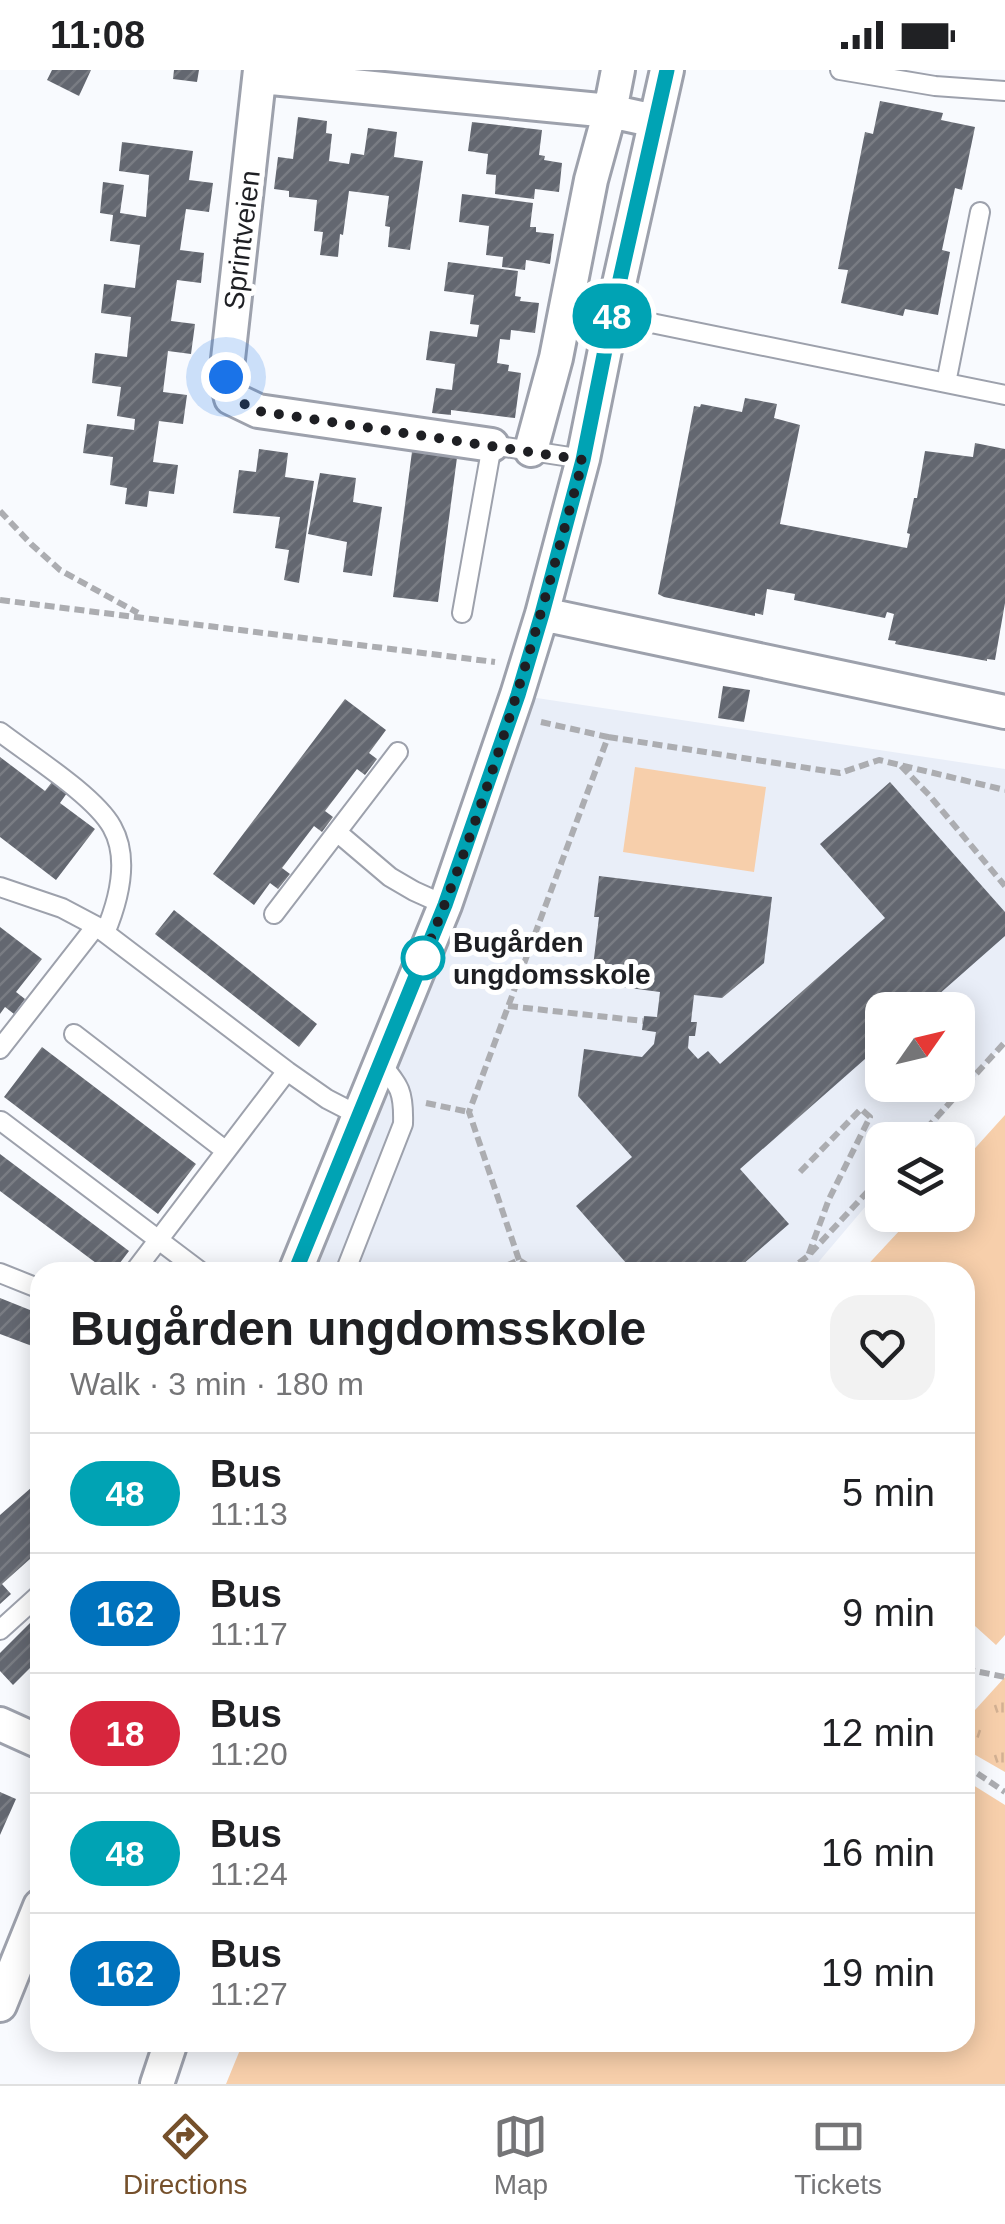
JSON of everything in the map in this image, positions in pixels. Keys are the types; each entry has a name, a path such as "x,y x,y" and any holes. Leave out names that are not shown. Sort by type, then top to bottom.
{"street":[{"path":"531,450 556,358 618,70"},
{"path":"299,1262 445,905 511,716 583,460 667,70"},
{"name":"Sprintveien","path":"492,445 258,411 232,398 226,377 260,73 610,110 655,121"},
{"path":"542,614 1005,712"},
{"path":"0,1724 30,1738"},
{"path":"0,2006 30,1931"},
{"path":"157,2084 168,2052"}],"lane":[{"path":"840,70 937,78 1005,91"},
{"path":"946,383 980,212"},
{"path":"612,315 1005,395"},
{"path":"462,613 492,445"},
{"name":"Sprintveien","path":"492,445 583,460"},
{"path":"0,732 95,804 113,828 121,854 114,913 0,1049"},
{"path":"274,914 398,752"},
{"path":"337,832 390,878 445,905"},
{"path":"0,887 62,908 100,929 287,1071 358,1115"},
{"path":"74,1034 226,1151"},
{"path":"349,1262 402,1124 404,1099 380,1063"},
{"path":"142,1262 287,1071"},
{"path":"1,1121 187,1262"},
{"path":"0,1273 30,1285"},
{"path":"0,1630 30,1603"}],"path":[{"path":"0,510 60,570 143,616"},
{"path":"0,600 504,664 525,670"},
{"path":"511,716 608,737 840,774 879,760 1005,790"},
{"path":"522,1262 469,1112 608,737"},
{"path":"900,765 1005,886"},
{"path":"508,1006 643,1022"},
{"path":"932,1122 1005,1042"},
{"path":"404,1099 469,1112"},
{"path":"800,1172 861,1110 870,1116 823,1214 808,1256"},
{"path":"800,1262 865,1194"},
{"path":"515,1262 519,1260"},
{"path":"975,1671 1005,1676"},
{"path":"975,1772 1005,1792"}],"shaded area":[{"name":"Bugården ungdomsskole","path":"517,695 1005,769 1005,1042 975,1077 975,992 865,992 865,1102 954,1102 937,1122 865,1122 865,1207 818,1262 298,1262"}],"green space":[{"path":"635,767 766,787 754,872 623,852"},
{"path":"1005,1115 1005,1635 996,1645 975,1626 975,1262 870,1262 898,1232 975,1232 975,1148"},
{"path":"1005,1677 1005,1772 975,1755 975,1710"},
{"path":"975,1786 1005,1805 1005,2084 226,2084 239,2052 975,2052"}],"building":[{"path":"52,70 91,70 79,96 47,80"},
{"path":"174,70 199,70 197,82 173,79"},
{"path":"880,101 943,113 941,120 975,127 962,190 955,188 942,250 950,252 938,315 905,309 903,316 841,303 848,270 838,269 865,132 873,134"},
{"path":"298,117 327,121 326,133 332,134 329,161 349,164 351,153 364,155 368,128 397,132 394,157 423,161 410,250 388,247 390,227 385,226 389,196 349,191 338,257 320,255 323,232 314,231 317,200 289,197 289,191 274,189 278,157 293,159"},
{"path":"472,122 542,130 539,155 545,156 544,160 562,163 559,192 535,189 534,199 495,194 496,175 486,174 488,154 468,151"},
{"path":"122,142 193,151 189,180 213,183 209,212 186,209 180,250 204,253 201,283 177,280 171,321 195,324 191,354 168,351 163,392 187,395 183,424 159,421 153,462 178,465 174,494 149,491 147,507 125,504 127,488 110,485 113,457 83,453 87,424 134,430 135,419 117,416 121,387 92,383 95,353 127,357 131,317 101,313 104,284 135,288 140,245 110,241 113,215 100,213 103,182 124,185 120,213 146,217 149,175 119,171"},
{"path":"462,194 533,203 530,227 536,227 536,232 554,234 550,264 526,260 525,270 502,267 503,257 486,255 489,226 459,222"},
{"path":"448,262 518,271 515,296 521,297 520,301 539,303 535,333 511,330 510,340 500,339 497,363 509,365 508,371 521,373 515,418 451,410 451,415 432,413 436,388 452,390 455,364 426,360 430,331 477,337 479,325 470,324 474,295 444,291"},
{"path":"745,398 777,404 774,418 800,425 780,524 907,548 925,451 973,457 975,443 1005,449 1005,603 995,660 895,644 896,641 888,640 894,614 887,612 885,618 794,600 795,594 767,589 763,615 755,616 658,594 694,406 742,412"},
{"path":"413,444 458,450 438,602 393,597"},
{"path":"259,449 288,453 285,477 314,481 299,583 284,580 289,550 275,548 280,517 233,513 239,470 256,472"},
{"path":"320,473 356,478 353,502 382,507 372,576 343,572 347,542 308,534"},
{"path":"723,686 750,690 744,722 718,718"},
{"path":"345,699 386,730 369,753 377,759 365,775 357,769 325,811 333,817 322,832 314,826 282,868 290,874 278,889 270,883 254,905 213,874"},
{"path":"0,757 45,791 52,782 67,793 60,803 95,829 56,880 0,837"},
{"path":"890,782 1005,912 1005,936 941,992 865,992 865,1059 740,1169 789,1224 745,1262 625,1262 576,1206 632,1157 578,1096 584,1049 642,1057 654,1044 656,1032 642,1030 644,1016 657,1017 660,992 591,983 599,917 594,917 599,876 772,897 764,963 722,998 694,995 691,1022 697,1022 688,1048 698,1059 708,1051 720,1064 885,918 820,844"},
{"path":"174,910 317,1024 299,1047 155,934"},
{"path":"0,927 42,959 16,992 25,999 14,1014 5,1007 0,1014"},
{"path":"42,1047 196,1164 158,1214 4,1097"},
{"path":"0,1154 129,1251 121,1262 95,1262 0,1191"},
{"path":"0,1298 30,1310 30,1345 0,1334"},
{"path":"30,1489 30,1559 2,1584 11,1594 0,1604 0,1515"},
{"path":"30,1623 30,1668 13,1685 0,1671 0,1653"},
{"path":"0,1792 16,1799 0,1835"}],"bus line":[{"name":"48","path":"299,1262 445,905 518,695 583,460 667,70"}],"place":[{"name":"Bugården ungdomsskole","path":"423,958"}],"route":[{"path":"226,377 232,398 258,411 583,460 518,695 419,968 423,958"}]}
